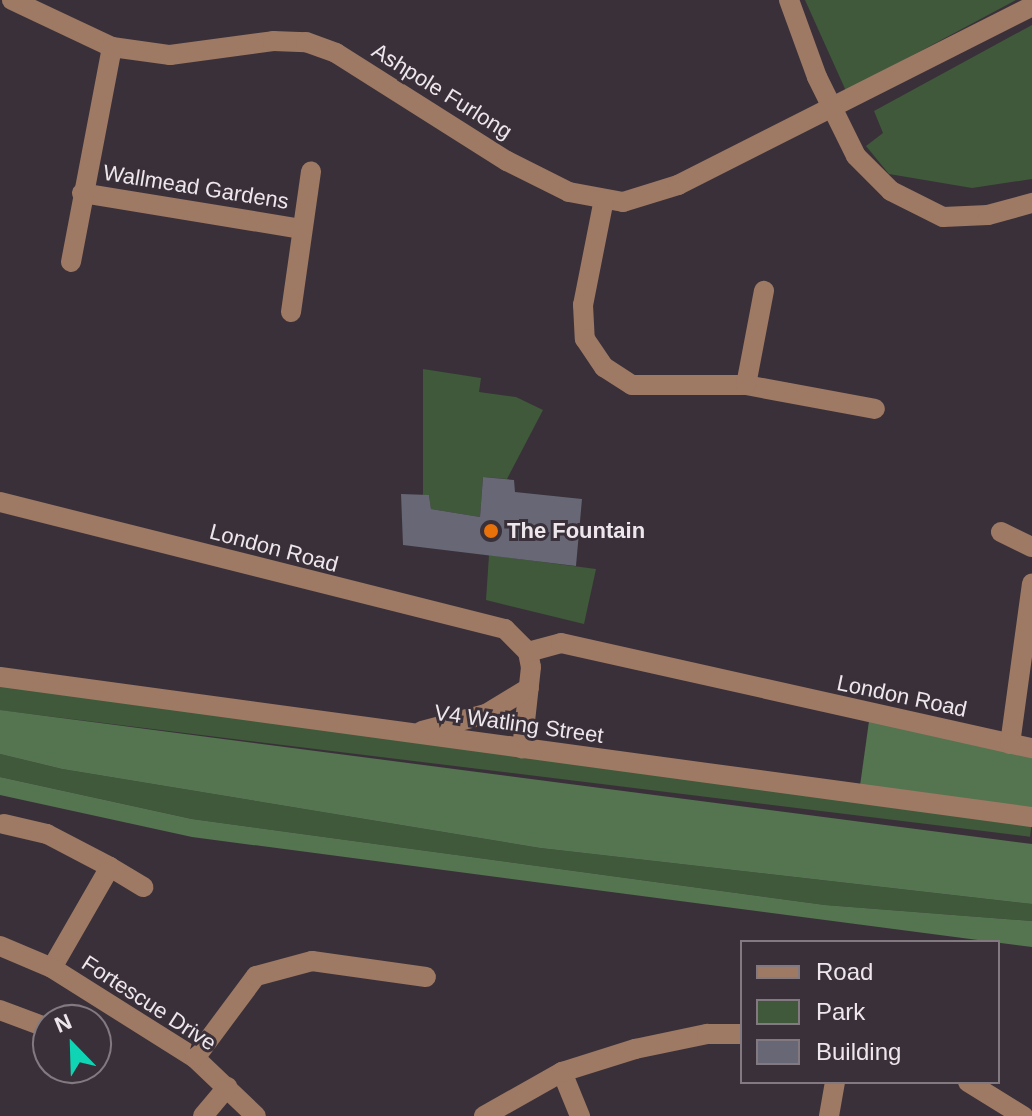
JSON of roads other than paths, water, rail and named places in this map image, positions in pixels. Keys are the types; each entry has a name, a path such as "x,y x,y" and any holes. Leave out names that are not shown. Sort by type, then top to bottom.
{"street":[{"name":"Ashpole Furlong","path":"12,0 112,47 170,55 273,41 306,42 336,53 507,161 569,192 623,202 678,185 1032,6"},
{"path":"789,0 833,108 864,165 891,191 943,217 988,215 1032,203"},
{"name":"Wallmead Gardens","path":"71,262 112,47"},
{"path":"291,312 311,171"},
{"name":"Wallmead Gardens","path":"82,193 302,229"},
{"path":"604,199 583,305 585,339 604,367 632,385 746,385 875,409"},
{"path":"746,385 764,291"},
{"name":"London Road","path":"0,502 505,629 528,652 561,643 1032,748"},
{"path":"1001,532 1032,547"},
{"path":"1010,744 1032,584"},
{"path":"522,749 529,688 528,652"},
{"name":"V4 Watling Street","path":"4,680 1032,817"},
{"path":"414,733 486,714 529,688"},
{"path":"4,824 47,834 143,887"},
{"path":"52,968 110,867"},
{"name":"Fortescue Drive","path":"1,951 52,968 195,1058 256,1116"},
{"path":"195,1058 256,976 312,961 426,977"},
{"path":"0,1010 32,1022"},
{"path":"484,1116 562,1072 635,1049 707,1034 740,1034"},
{"path":"562,1072 580,1116"},
{"path":"829,1116 835,1084"},
{"path":"971,1084 1023,1116"},
{"path":"203,1116 227,1087"}],"place":[{"name":"The Fountain","path":"491,531"}]}
